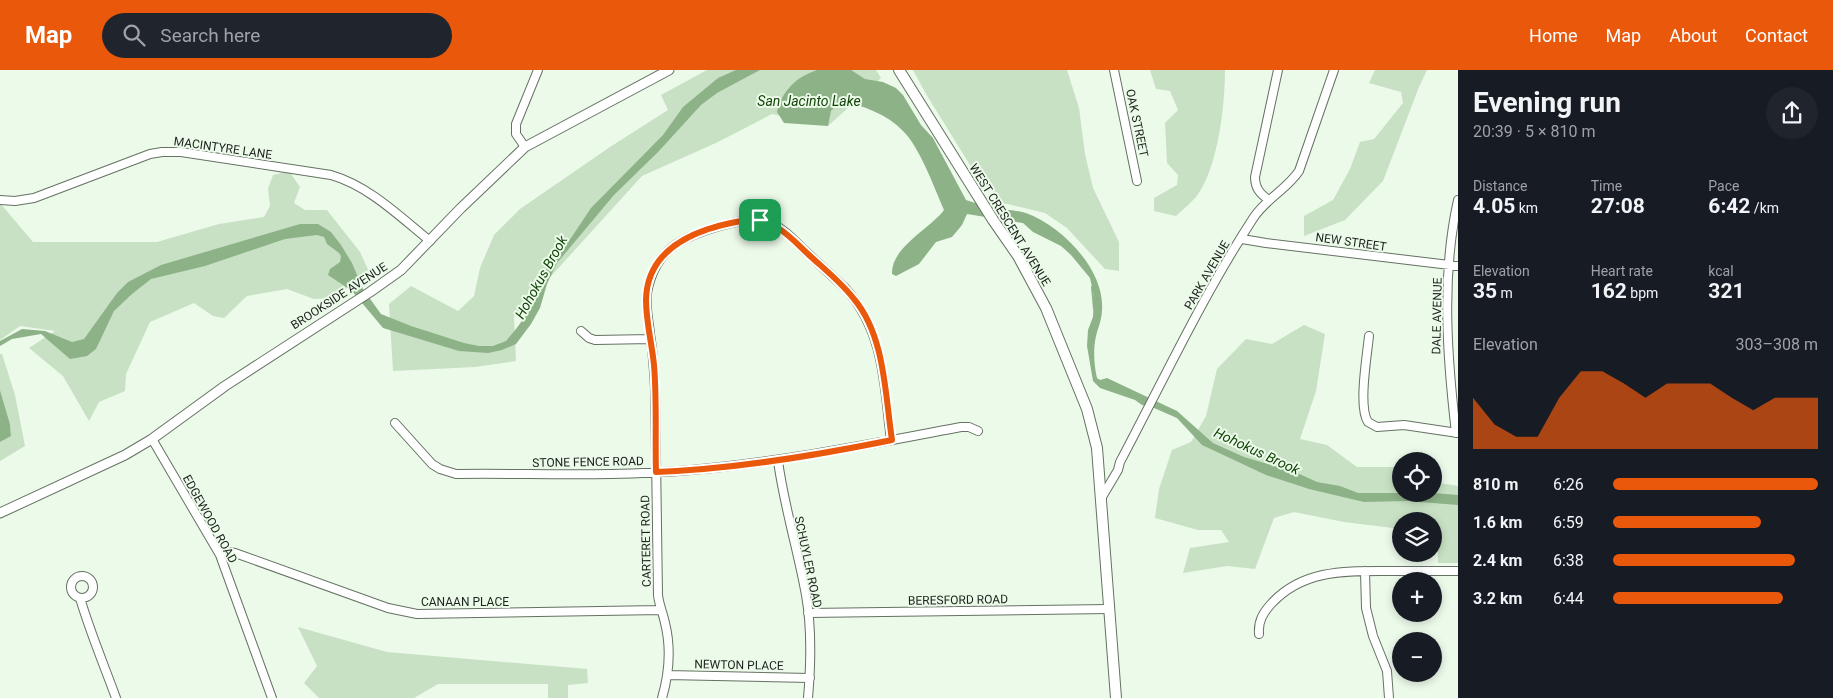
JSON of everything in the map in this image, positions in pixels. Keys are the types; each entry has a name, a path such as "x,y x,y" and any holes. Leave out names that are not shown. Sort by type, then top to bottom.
{"main road":[{"name":"WEST CRESCENT AVENUE","path":"899,70 993,220 1018,256 1046,308 1087,408 1097,448 1102,497 1116,698"}],"street":[{"path":"525,147 516,134 516,124 538,70"},
{"name":"BROOKSIDE AVENUE","path":"0,513 125,454 152,439 225,386 401,270 480,188 525,147 669,70"},
{"name":"OAK STREET","path":"1114,70 1137,181"},
{"path":"1269,200 1258,190 1255,176 1278,70"},
{"name":"PARK AVENUE","path":"1102,497 1118,470 1120,462 1198,314 1255,216 1269,200 1292,181 1299,170 1334,70"},
{"name":"MACINTYRE LANE","path":"0,200 15,201 34,198 150,154 181,152 330,175 344,179 367,191 430,241"},
{"name":"DALE AVENUE","path":"1457,433 1447,338 1458,200"},
{"name":"CARTERET ROAD","path":"662,698 667,675 667,632 658,596 655,388 647,295 654,271 666,253 685,238 696,233 747,220 767,222 783,231 846,290 864,312 879,352 892,440"},
{"name":"NEW STREET","path":"1242,239 1454,266"},
{"path":"581,331 589,338 595,340 651,339"},
{"path":"1369,336 1363,399 1364,412 1368,422 1377,427 1404,426 1457,433"},
{"name":"STONE FENCE ROAD","path":"395,423 432,464 448,473 656,472 690,470 778,461 961,427 970,427 978,431"},
{"name":"EDGEWOOD ROAD","path":"152,439 220,555 272,698"},
{"name":"SCHUYLER ROAD","path":"778,461 785,507 806,596 810,678 808,698"},
{"name":"CANAAN PLACE","path":"220,555 229,552 235,553 388,608 417,614 661,610"},
{"path":"1365,571 1366,608 1373,636 1384,659 1389,698"},
{"path":"1258,634 1259,623 1266,609 1286,590 1298,583 1325,573 1458,571"},
{"path":"80,598 116,698"},
{"name":"BERESFORD ROAD","path":"808,613 1109,609"},
{"name":"NEWTON PLACE","path":"667,675 810,678"}],"shaded area":[{"path":"707,70 876,70 881,78 828,126 772,114 718,142 642,176 514,317 516,361 475,367 393,371 389,304 411,286 458,311 474,296 480,268 494,235 520,209 668,110 661,95"},
{"path":"913,70 1067,70 1079,108 1085,154 1093,188 1119,242 1119,271 1105,269 1067,228 1045,213 1003,203 970,165"},
{"path":"1150,70 1225,70 1222,118 1210,170 1204,185 1196,197 1176,216 1154,211 1154,198 1177,185 1178,175 1167,163 1165,123 1178,110 1170,91 1156,89"},
{"path":"1375,70 1427,70 1383,181 1345,220 1304,236 1304,216 1333,200 1350,169 1360,142 1374,139 1403,103 1401,92 1369,83"},
{"path":"289,171 300,187 294,203 305,210 327,210 360,252 371,276 345,289 333,298 314,299 287,289 247,296 224,318 213,316 194,303 150,322 126,374 125,391 99,402 89,421 63,376 29,348 55,331 20,326 0,340 0,203 33,242 157,242 219,224 264,217 270,206 268,189 273,175"},
{"path":"1304,325 1325,334 1316,391 1300,439 1327,445 1357,467 1392,467 1392,502 1442,502 1442,483 1458,486 1458,563 1438,563 1442,562 1442,512 1392,512 1392,528 1344,522 1294,512 1274,518 1255,569 1227,566 1183,573 1190,548 1229,542 1221,530 1198,530 1155,518 1159,489 1172,450 1191,442 1206,416 1217,369 1246,339 1272,344"},
{"path":"0,354 2,354 15,395 25,446 0,461 0,442 11,435 10,424 0,390"},
{"path":"298,627 387,652 587,669 588,683 568,685 568,698 548,698 548,684 438,684 414,698 319,698 304,683 317,666"}],"water":[{"path":"736,70 760,70 717,93 701,105 659,151 614,195 557,263 547,284 540,308 531,324 516,344 502,350 488,353 459,351 383,328 352,291 328,275 330,269 340,262 341,256 327,244 324,237 317,235 285,239 205,266 151,279 114,311 96,349 87,356 70,359 41,334 12,339 0,346 0,341 22,329 45,331 72,342 84,339 117,293 128,282 161,265 300,224 318,224 331,232 341,245 352,263 363,289 381,314 464,343 493,346 506,341 527,314 550,261 571,238 591,208 663,135 683,107 718,78"},
{"name":"San Jacinto Lake","path":"817,70 851,70 865,79 883,82 896,88 903,95 921,125 933,138 966,200 991,207 1026,213 1040,219 1067,239 1079,251 1089,265 1101,295 1102,313 1094,347 1097,378 1100,380 1107,378 1177,411 1213,443 1244,457 1295,472 1317,482 1340,486 1358,493 1392,493 1392,501 1364,502 1309,489 1266,475 1202,445 1177,418 1142,405 1135,400 1100,388 1093,381 1087,346 1088,330 1093,317 1094,296 1090,278 1061,246 1033,232 1023,223 967,214 962,225 952,237 936,242 919,264 896,276 892,274 893,264 904,247 944,210 915,147 897,125 882,115 841,100 831,111 828,126 784,123 777,112 782,98 796,81"},
{"path":"0,390 10,424 11,436 0,442"},
{"name":"San Jacinto Lake","path":"1442,494 1458,495 1458,505 1420,502 1442,502"}],"waterway":[{"name":"Hohokus Brook","path":"1092,287 1094,309"}],"route":[{"path":"760,220 783,231 855,299 864,312 870,323 879,352 892,440 778,461 656,472 654,365 646,302 649,282 666,253 685,238 738,221 760,220"}]}
